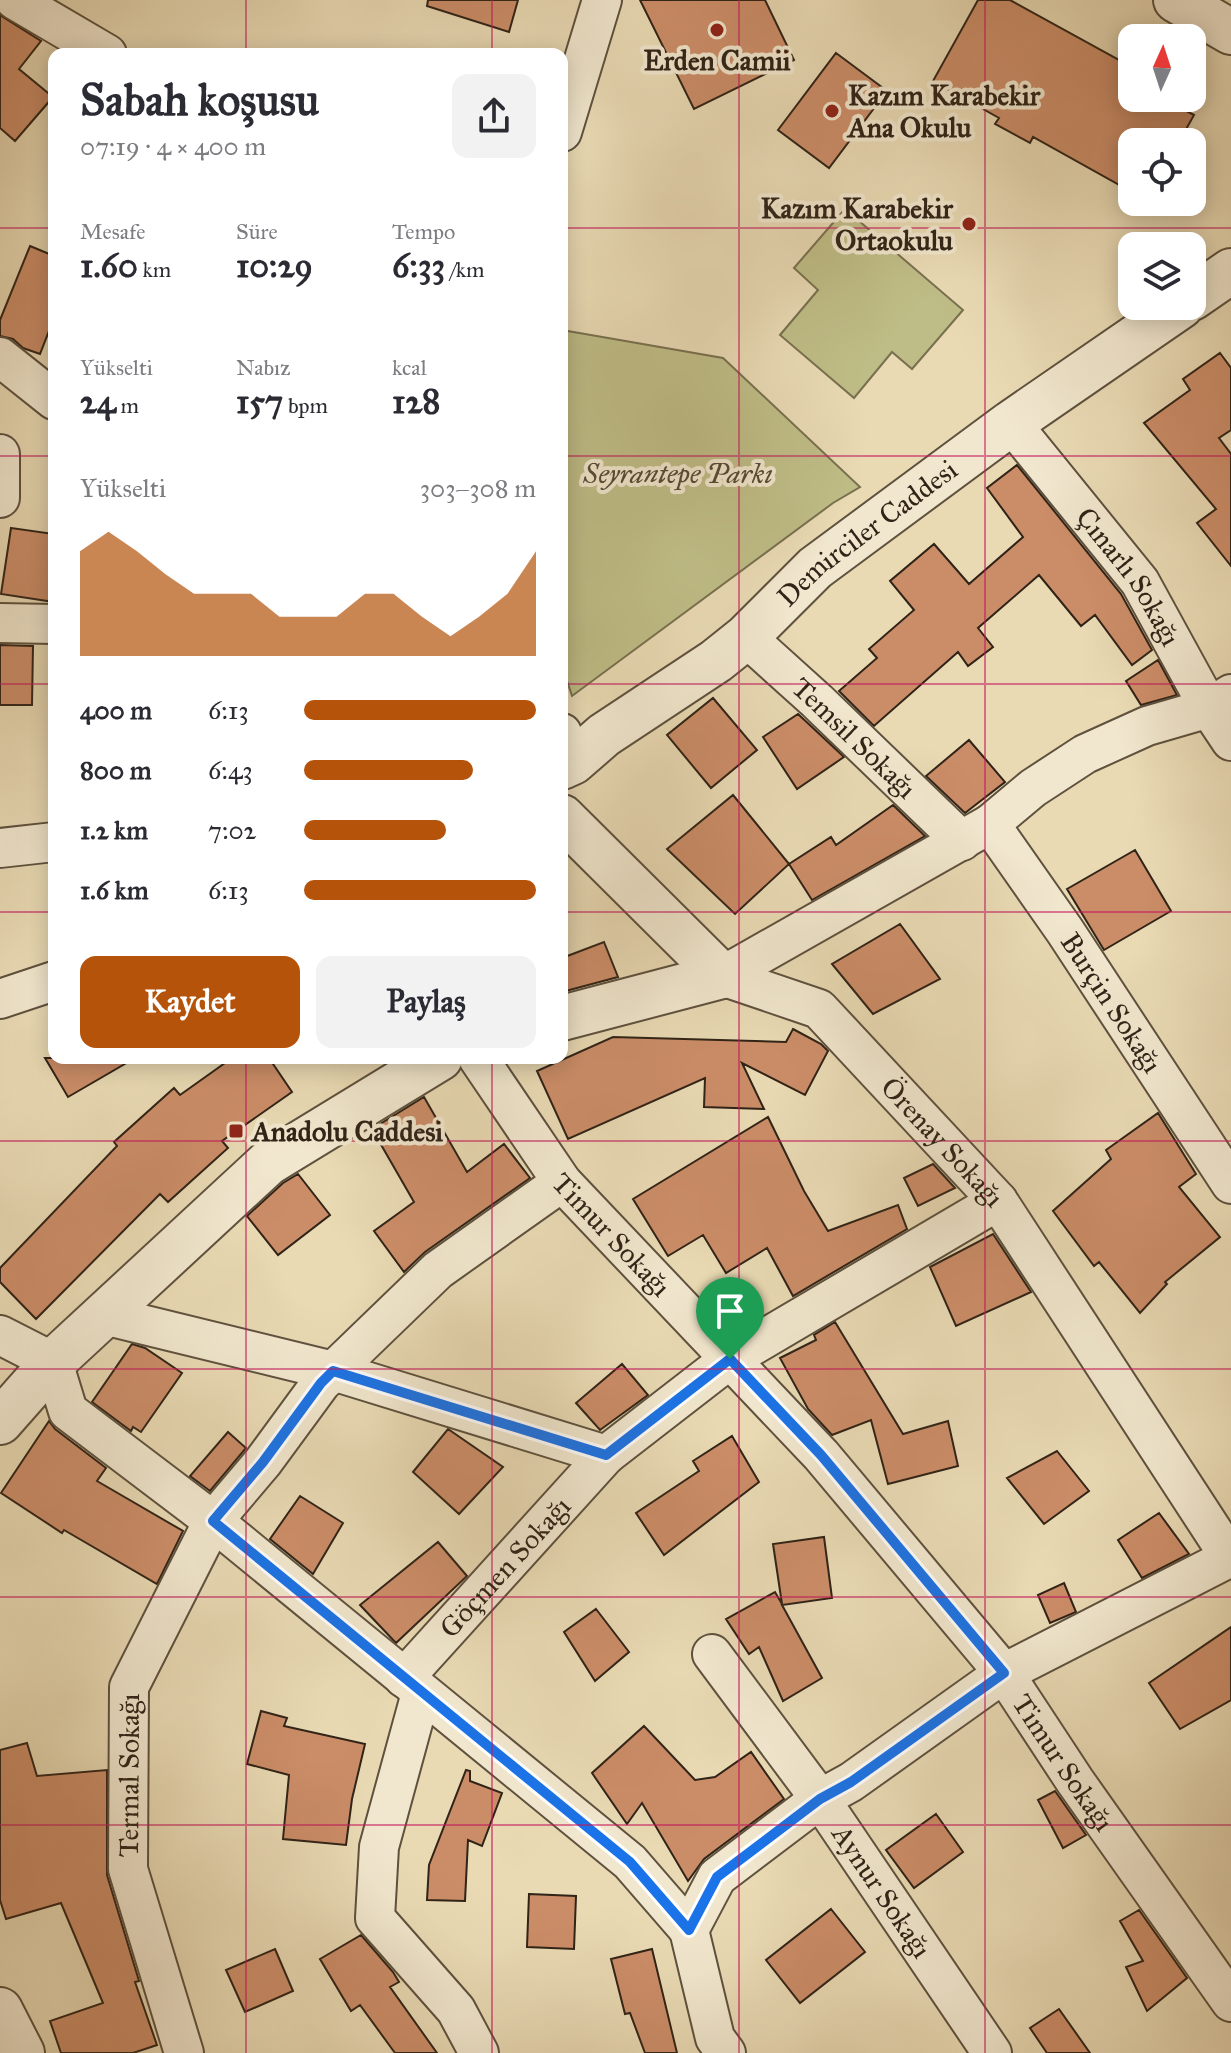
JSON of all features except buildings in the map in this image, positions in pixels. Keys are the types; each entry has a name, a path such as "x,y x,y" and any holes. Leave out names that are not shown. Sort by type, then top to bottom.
{"street":[{"path":"15,0 97,48"},
{"path":"568,112 602,0"},
{"path":"1176,0 1231,32"},
{"path":"1206,288 1231,271"},
{"name":"Demirciler Caddesi","path":"568,753 604,735 716,661 746,637 815,568 1011,423 1161,320"},
{"path":"0,357 48,395"},
{"name":"Çınarlı Sokağı","path":"1011,423 1140,582 1220,701 1231,741"},
{"path":"0,454 0,498"},
{"path":"0,623 48,624"},
{"name":"Temsil Sokağı","path":"746,637 817,701 976,833"},
{"path":"568,1016 722,976 976,833 1033,788 1085,754 1147,726 1220,701"},
{"name":"Örenay Sokağı","path":"568,823 722,976 819,1009 998,1201 1231,1558"},
{"name":"Burçin Sokağı","path":"976,833 1065,931 1231,1184"},
{"path":"0,848 48,843"},
{"path":"0,999 48,983"},
{"path":"0,1422 53,1362 268,1163 430,1064"},
{"name":"Timur Sokağı","path":"482,1064 562,1182 821,1455 1004,1673 1075,1781 1231,2002"},
{"name":"Termal Sokağı","path":"184,2053 128,1869 129,1687 213,1521 263,1462 321,1383 438,1270 562,1182"},
{"name":"Göçmen Sokağı","path":"479,2053 456,2010 375,1918 379,1847 413,1686 606,1455 730,1359 998,1201"},
{"path":"104,1315 333,1371 606,1455"},
{"path":"0,1335 53,1362 68,1411 213,1521 630,1862 689,1930 715,2038 726,2053"},
{"path":"689,1930 717,1877 820,1799 851,1782 1004,1673 1231,1558"},
{"name":"Aynur Sokağı","path":"712,1654 820,1799 992,2053"},
{"path":"0,2010 22,2053"}],"green space":[{"path":"845,209 963,310 912,369 892,352 854,398 780,335 818,290 794,268"},
{"name":"Seyrantepe Parkı","path":"568,331 723,358 860,487 833,503 572,696 568,684"}],"place":[{"name":"Erden Camii","path":"717,30"},
{"name":"Kazım Karabekir Ana Okulu","path":"832,111"},
{"name":"Kazım Karabekir Ortaokulu","path":"969,224"},
{"name":"Anadolu Caddesi","path":"236,1131"}],"route":[{"path":"730,1359 821,1455 1004,1673 851,1782 820,1799 717,1877 689,1930 630,1862 213,1521 333,1371 606,1455 730,1359"}]}
